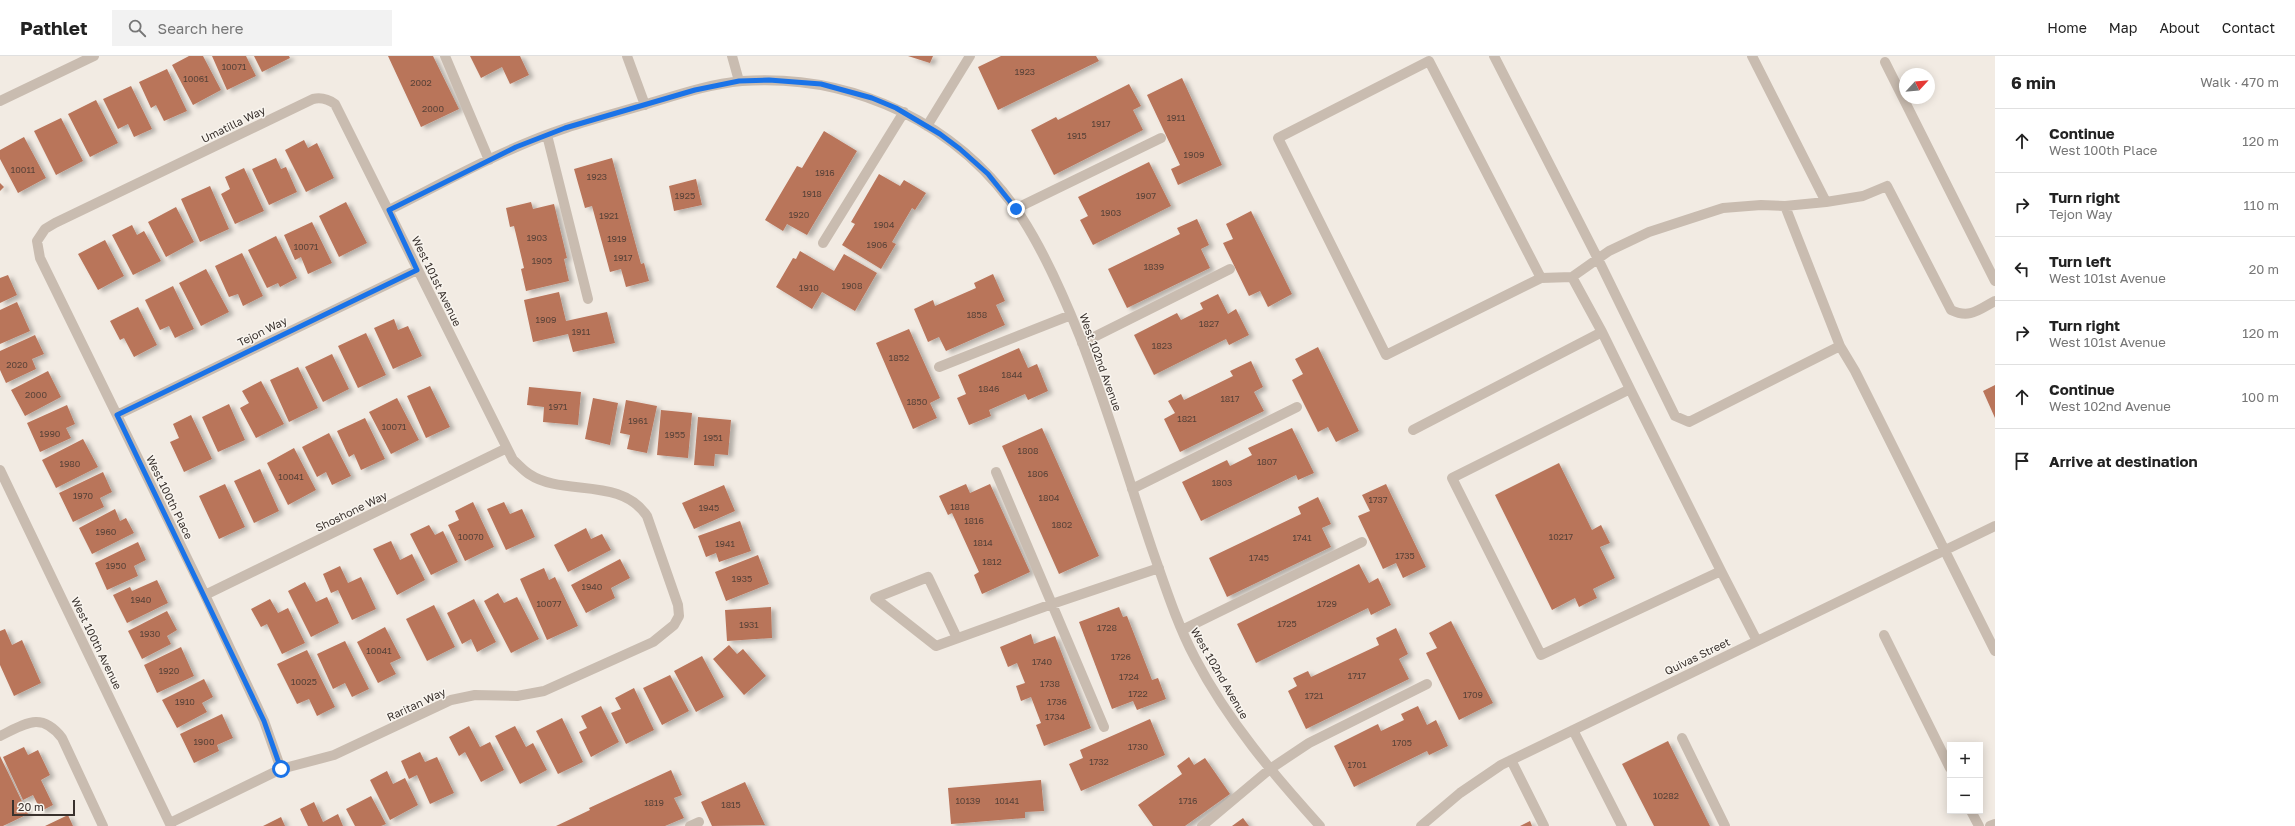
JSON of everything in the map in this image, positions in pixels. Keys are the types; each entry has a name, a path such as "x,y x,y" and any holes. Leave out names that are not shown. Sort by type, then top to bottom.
{"street":[{"path":"0,101 94,56"},
{"path":"445,56 489,160"},
{"path":"627,56 645,105"},
{"path":"389,210 489,160 547,135 695,90 739,81 732,56"},
{"path":"927,126 970,56"},
{"path":"1494,56 1598,259 1675,416 1682,421 1689,422 1840,346"},
{"path":"1752,56 1826,202"},
{"path":"1541,278 1431,59 1278,138 1386,355 1541,278 1572,277 1609,251 1649,232 1723,208 1761,205 1785,206 1826,202 1863,196 1887,186 1951,310 1960,314 1970,315 1995,301"},
{"path":"1885,62 1995,281"},
{"name":"West 102nd Avenue","path":"739,81 769,80 821,84 872,98 904,112 960,149 988,174 1016,209 1037,242 1071,315 1100,389 1132,490 1159,568 1182,630 1195,658 1236,726 1270,769 1320,826"},
{"name":"Umatilla Way","path":"39,236 45,229 55,223 313,98 330,100 336,104 389,210"},
{"path":"823,243 904,112"},
{"path":"547,135 588,299"},
{"path":"1016,209 1161,138"},
{"path":"1785,206 1840,346 1855,371 1943,551 1995,651"},
{"name":"West 101st Avenue","path":"389,210 417,270 513,460 530,475 548,482 613,493 626,497 642,508 650,523 678,606 678,616 674,625"},
{"name":"West 100th Place","path":"39,236 37,241 40,258 205,595 264,721 281,769"},
{"path":"1082,343 1230,269"},
{"name":"Tejon Way","path":"117,415 417,270"},
{"path":"1572,277 1602,332 1757,641"},
{"path":"939,367 1071,315"},
{"path":"1413,430 1602,332"},
{"path":"1630,389 1452,478 1541,656 1722,571"},
{"path":"1132,490 1297,407"},
{"name":"Shoshone Way","path":"205,595 507,448"},
{"name":"West 100th Avenue","path":"0,470 171,824"},
{"path":"996,472 1104,727"},
{"name":"Quivas Street","path":"1421,826 1460,793 1511,760 1995,526"},
{"path":"1182,630 1362,542"},
{"path":"957,638 928,577 876,598 936,646 1052,604 1159,568"},
{"name":"Raritan Way","path":"171,824 281,769 334,755 461,697 517,696 544,691 653,642 674,625"},
{"path":"1884,635 1947,762"},
{"path":"1202,826 1270,769 1309,743 1427,684"},
{"path":"0,736 32,722 41,722 55,729 62,738 103,826"},
{"path":"1573,730 1622,826"},
{"path":"1682,738 1725,826"},
{"path":"1511,760 1544,826"},
{"path":"1973,814 1979,826"},
{"path":"1990,826 1995,824"}],"building":[{"path":"189,56 203,56 221,90 193,105 172,65"},
{"path":"212,56 246,56 256,76 227,90"},
{"path":"254,56 289,56 290,58 262,72"},
{"path":"388,56 433,56 459,109 421,127"},
{"path":"470,56 520,56 529,75 510,84 502,67 481,78"},
{"path":"908,56 933,56 930,63"},
{"path":"1001,56 1096,56 1099,61 998,110 978,67"},
{"path":"167,69 187,111 164,121 156,105 151,108 139,82"},
{"path":"1182,78 1222,165 1178,185 1171,169 1180,165 1147,95"},
{"path":"1129,84 1141,106 1133,110 1143,130 1054,175 1031,130 1056,117 1058,120"},
{"path":"131,86 152,129 134,137 128,124 118,129 103,99"},
{"path":"96,100 118,143 90,157 68,114"},
{"path":"61,118 83,161 56,175 34,131"},
{"path":"824,131 857,151 807,235 787,224 783,231 765,220 797,166 802,168"},
{"path":"24,137 46,178 18,193 0,159 0,150"},
{"path":"304,140 308,148 317,143 334,178 306,192 285,150"},
{"path":"276,158 281,169 286,167 297,192 269,205 252,169"},
{"path":"612,158 641,264 644,263 649,281 626,287 621,269 610,272 592,206 585,208 574,169"},
{"path":"1149,162 1171,206 1093,245 1080,220 1088,216 1078,197"},
{"path":"244,168 264,211 235,224 221,194 230,189 225,177"},
{"path":"879,174 900,186 904,180 926,193 915,210 912,208 892,242 896,244 881,269 842,245 855,224 851,222"},
{"path":"696,179 702,205 674,211 669,186"},
{"path":"0,183 4,187 0,191"},
{"path":"210,186 229,229 200,242 181,199"},
{"path":"346,202 367,243 339,257 319,216"},
{"path":"531,202 533,209 554,204 567,258 564,259 569,281 526,291 521,269 524,268 514,226 510,227 506,208"},
{"path":"176,207 194,242 166,257 148,222"},
{"path":"1251,211 1292,294 1268,307 1260,291 1249,296 1223,243 1233,239 1226,224"},
{"path":"1197,219 1209,245 1201,249 1210,268 1127,308 1108,269 1180,234 1177,228"},
{"path":"312,222 332,263 308,274 301,257 295,260 284,235"},
{"path":"132,225 137,235 144,231 161,261 133,275 112,235"},
{"path":"276,236 297,278 280,287 278,283 267,288 248,250"},
{"path":"105,240 124,276 98,290 78,254"},
{"path":"800,251 834,271 844,254 877,273 855,311 822,292 812,309 776,287 793,258 796,259"},
{"path":"242,253 263,296 243,306 238,294 229,297 215,266"},
{"path":"206,269 229,312 201,326 179,283"},
{"path":"993,274 1005,301 996,305 1005,325 946,351 939,337 928,342 914,309 933,300 935,306 976,288 974,283"},
{"path":"8,275 17,295 0,303 0,278"},
{"path":"173,286 194,329 175,338 169,326 160,330 145,300"},
{"path":"559,292 566,321 607,312 615,343 573,352 568,334 533,342 524,300"},
{"path":"1218,294 1228,314 1236,309 1249,335 1229,345 1226,339 1154,375 1134,335 1177,313 1181,320 1203,309 1200,303"},
{"path":"17,302 30,331 0,344 0,310"},
{"path":"138,307 157,345 134,357 124,338 120,340 110,321"},
{"path":"394,319 398,330 408,326 422,356 393,369 374,328"},
{"path":"909,329 940,398 930,403 937,418 913,429 876,343"},
{"path":"366,333 386,375 358,388 338,346"},
{"path":"35,335 44,354 32,359 36,369 6,383 0,370 0,351"},
{"path":"1318,347 1359,431 1336,442 1328,427 1318,432 1292,380 1303,374 1295,359"},
{"path":"1019,348 1028,368 1037,364 1048,391 1028,400 1025,394 989,410 991,416 969,425 957,398 966,394 958,375"},
{"path":"332,354 349,389 323,402 305,367"},
{"path":"1251,361 1263,387 1254,392 1264,411 1180,452 1164,419 1175,413 1168,401 1181,394 1184,400 1233,376 1230,371"},
{"path":"298,367 318,408 289,422 270,380"},
{"path":"48,371 61,397 25,416 11,390"},
{"path":"261,381 284,424 256,438 240,408 249,403 242,391"},
{"path":"1995,385 1995,418 1983,391"},
{"path":"430,386 450,427 426,438 407,396"},
{"path":"529,387 581,392 578,425 543,422 544,407 527,405"},
{"path":"397,398 419,440 391,454 369,412"},
{"path":"593,398 618,403 610,445 585,439"},
{"path":"626,400 657,406 647,453 627,449 630,435 620,433"},
{"path":"229,404 245,440 218,452 202,417"},
{"path":"67,405 75,424 66,428 71,438 40,452 27,423"},
{"path":"661,410 692,413 688,458 657,455"},
{"path":"191,415 212,459 184,472 170,442 179,438 173,424"},
{"path":"698,417 731,420 728,455 715,454 714,466 694,465"},
{"path":"365,418 385,459 361,470 354,454 349,457 337,431"},
{"path":"1042,428 1099,556 1059,574 1002,446"},
{"path":"1292,428 1314,473 1298,480 1296,475 1201,521 1182,482 1227,460 1230,466 1252,455 1248,448"},
{"path":"329,433 351,476 332,485 326,472 317,477 302,447"},
{"path":"83,439 98,467 56,488 42,460"},
{"path":"294,448 316,490 288,505 267,463"},
{"path":"1559,463 1592,530 1601,525 1610,543 1600,547 1615,578 1593,589 1597,598 1579,607 1575,598 1552,610 1495,495"},
{"path":"260,469 279,511 254,523 234,481"},
{"path":"103,472 112,492 100,498 104,507 73,522 59,493"},
{"path":"225,484 245,527 219,539 199,496"},
{"path":"966,484 970,493 990,484 1030,572 982,594 974,575 979,572 952,513 948,515 939,496"},
{"path":"1386,484 1426,567 1403,578 1396,563 1383,569 1358,516 1370,511 1362,495"},
{"path":"724,485 735,511 694,529 682,503"},
{"path":"1318,497 1331,524 1322,528 1331,547 1227,597 1209,558 1301,514 1298,507"},
{"path":"473,502 494,547 465,561 448,525 459,520 455,511"},
{"path":"504,502 510,514 522,509 535,537 506,550 487,509"},
{"path":"115,509 120,521 126,518 134,533 92,554 79,528"},
{"path":"740,521 751,551 719,562 716,553 706,557 698,536"},
{"path":"429,525 435,535 443,531 458,562 431,575 410,534"},
{"path":"586,528 591,539 602,534 611,550 568,572 554,545"},
{"path":"391,541 400,560 412,554 425,580 397,595 373,549"},
{"path":"138,542 146,560 134,566 138,576 107,590 95,563"},
{"path":"758,555 769,584 726,601 715,572"},
{"path":"620,559 630,578 611,588 615,598 586,613 571,585"},
{"path":"1359,564 1369,583 1378,578 1391,605 1371,615 1368,608 1256,663 1237,624"},
{"path":"340,566 348,583 361,577 376,609 352,620 338,590 331,593 323,574"},
{"path":"544,568 549,580 555,577 578,626 547,640 520,579"},
{"path":"157,580 168,603 127,623 113,595 130,587 132,591"},
{"path":"305,582 316,602 327,597 339,623 311,637 288,591"},
{"path":"498,593 504,603 517,597 539,639 511,653 484,601"},
{"path":"270,599 278,613 288,608 305,643 282,654 267,624 261,627 251,609"},
{"path":"474,599 496,642 477,652 471,639 462,644 447,613"},
{"path":"434,605 455,647 427,661 406,619"},
{"path":"771,607 772,638 727,641 725,610"},
{"path":"1119,607 1123,617 1127,616 1152,680 1158,678 1166,699 1137,710 1133,701 1112,709 1079,622"},
{"path":"167,611 177,630 167,636 171,644 142,659 128,631"},
{"path":"1451,621 1493,703 1459,720 1426,653 1437,648 1429,633"},
{"path":"385,627 401,658 390,663 396,674 378,683 357,642"},
{"path":"1396,628 1408,654 1399,659 1409,679 1306,729 1288,691 1297,686 1293,678 1308,671 1311,677 1379,645 1376,638"},
{"path":"5,629 12,645 22,640 41,683 14,696 0,665 0,631"},
{"path":"1031,634 1034,644 1055,636 1091,728 1044,746 1036,725 1041,723 1031,697 1021,701 1016,686 1025,683 1017,663 1008,667 1000,647"},
{"path":"345,641 369,689 352,697 345,683 333,689 317,654"},
{"path":"729,645 737,654 743,649 766,676 744,695 713,659"},
{"path":"181,647 194,676 157,693 144,665"},
{"path":"307,650 335,707 317,716 309,699 297,704 277,664"},
{"path":"702,656 724,697 696,712 674,671"},
{"path":"670,675 689,711 662,725 643,688"},
{"path":"204,679 213,697 202,703 207,712 177,728 162,700"},
{"path":"634,688 654,730 626,744 611,713 621,709 615,698"},
{"path":"601,706 619,742 591,757 579,732 587,728 581,716"},
{"path":"1418,706 1427,725 1436,720 1448,746 1429,755 1427,751 1354,787 1334,746 1378,724 1381,731 1404,720 1401,714"},
{"path":"222,714 233,738 217,745 219,751 194,763 180,734"},
{"path":"562,718 583,762 558,774 536,731"},
{"path":"1150,719 1165,755 1081,791 1069,764 1083,758 1080,750"},
{"path":"469,726 480,747 490,742 504,770 481,782 465,752 459,756 449,737"},
{"path":"515,726 526,747 533,743 547,770 520,784 495,736"},
{"path":"1668,741 1710,826 1654,826 1622,764"},
{"path":"24,747 28,755 38,750 50,775 41,780 53,805 41,811 33,795 23,800 3,757"},
{"path":"420,752 425,762 437,757 454,793 430,804 417,775 409,779 401,761"},
{"path":"0,756 28,814 3,826 0,826"},
{"path":"1189,757 1194,765 1205,758 1230,794 1185,826 1153,826 1138,805 1182,774 1177,766"},
{"path":"671,770 682,795 674,798 684,818 665,826 556,826 590,810 589,808"},
{"path":"387,771 393,784 405,778 418,805 390,820 370,780"},
{"path":"1041,780 1044,811 1025,812 1025,818 951,824 948,788"},
{"path":"745,782 765,825 712,826 701,802"},
{"path":"371,796 386,824 381,826 355,826 346,809"},
{"path":"314,802 323,822 338,814 343,826 308,826 300,809"},
{"path":"68,815 73,826 45,826"},
{"path":"281,817 285,826 263,826"},
{"path":"1243,818 1249,826 1232,826"},
{"path":"1530,821 1532,826 1520,826"}],"route":[{"path":"281,769 264,721 205,595 117,415 417,270 389,210 516,147 565,128 695,90 739,81 769,80 821,84 872,98 914,117 960,149 988,174 1016,209"}]}
